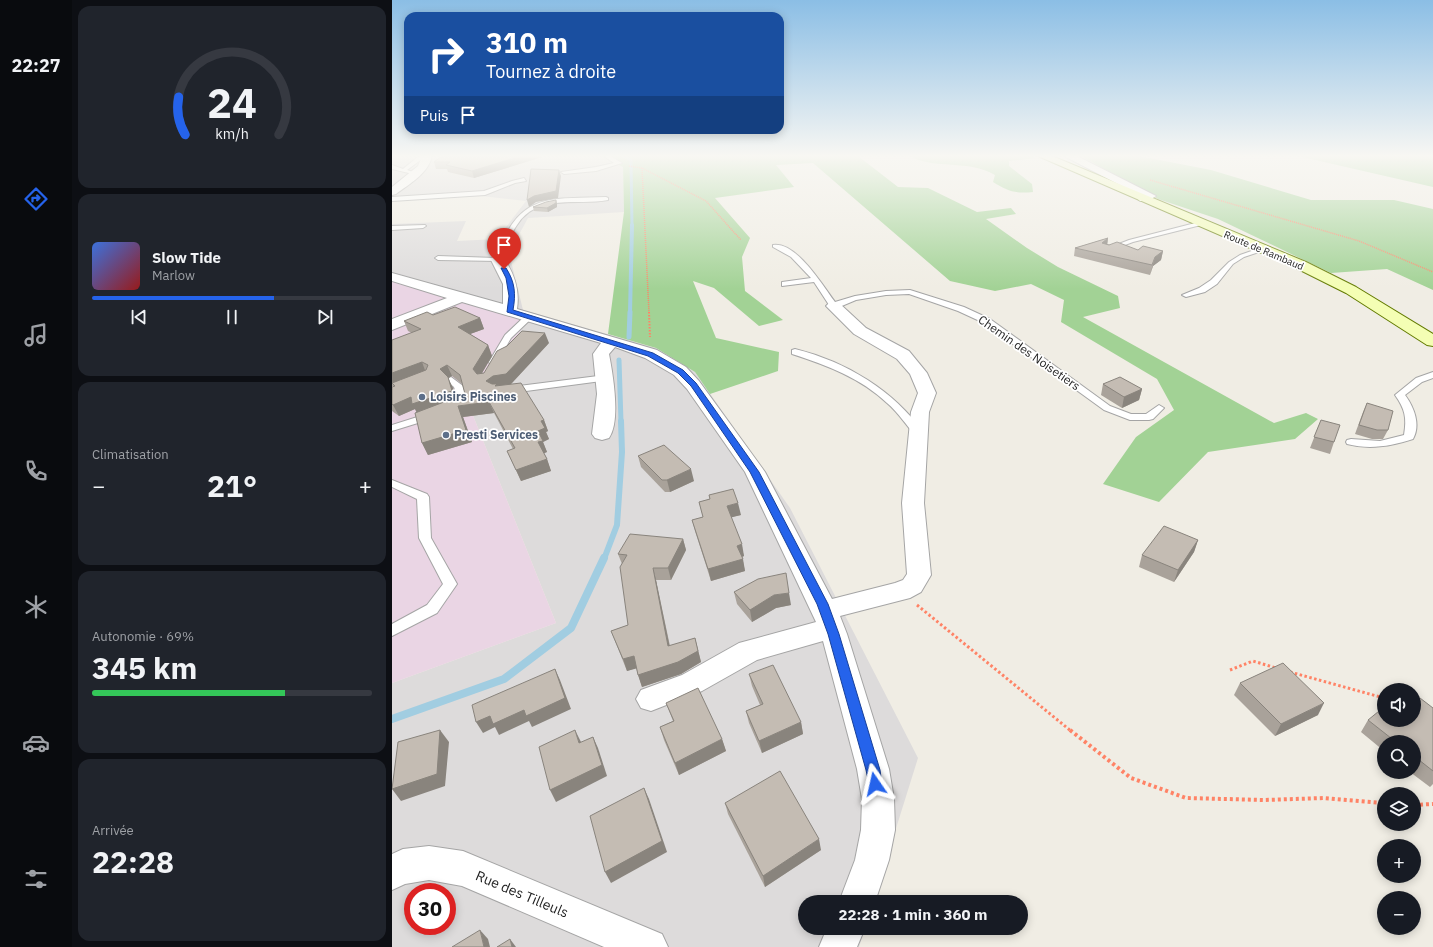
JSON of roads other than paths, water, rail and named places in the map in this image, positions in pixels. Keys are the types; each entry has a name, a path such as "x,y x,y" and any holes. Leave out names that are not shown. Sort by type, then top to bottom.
{"street":[{"name":"Route de Rambaud","path":"1147,200 1263,248 1334,281 1433,341"},
{"path":"498,260 509,278 512,296 519,314"},
{"path":"392,278 612,341 651,354 680,371 693,385 755,472 828,619 873,770 878,799 878,830 872,860 860,895"},
{"path":"392,325 461,297"},
{"path":"651,699 692,683 749,651 902,591 912,586 919,575 913,503 920,412 927,393 918,373 903,355 860,331 834,306"},
{"path":"602,434 606,412 606,378 601,354 612,341"},
{"name":"Rue des Tilleuls","path":"392,872 403,866 429,862 463,869 649,947"},
{"path":"838,947 843,935"}],"lane":[{"path":"438,258 480,258 498,260 506,236 529,208 551,201 573,200"},
{"path":"1105,250 1131,241 1203,223"},
{"path":"392,228 423,226"},
{"path":"775,246 791,253 834,306"},
{"path":"1186,295 1202,290 1214,282 1236,259 1263,248"},
{"path":"785,284 814,280"},
{"name":"Chemin des Noisetiers","path":"834,306 841,302 855,298 886,293 910,292 961,309 987,321 1108,408 1130,417 1149,417 1159,408"},
{"path":"489,370 519,314"},
{"path":"795,352 821,360 848,372 890,400 919,433"},
{"path":"1351,442 1367,446 1394,442 1409,437 1412,419 1409,407 1400,395 1415,382 1426,376 1433,375"},
{"path":"505,390 606,378"},
{"path":"392,428 464,404 458,386 451,380"},
{"path":"392,483 422,497 425,538 450,584 432,609 392,631"}],"waterway":[{"path":"632,200 632,225"},
{"path":"630,313 632,225"},
{"path":"629,337 630,312"},
{"path":"619,360 621,422"},
{"path":"604,559 617,525 622,452 621,421"},
{"path":"392,719 504,679 571,628 604,558"}],"place":[{"name":"Loisirs Piscines","path":"422,397"},
{"name":"Presti Services","path":"446,435"}]}
